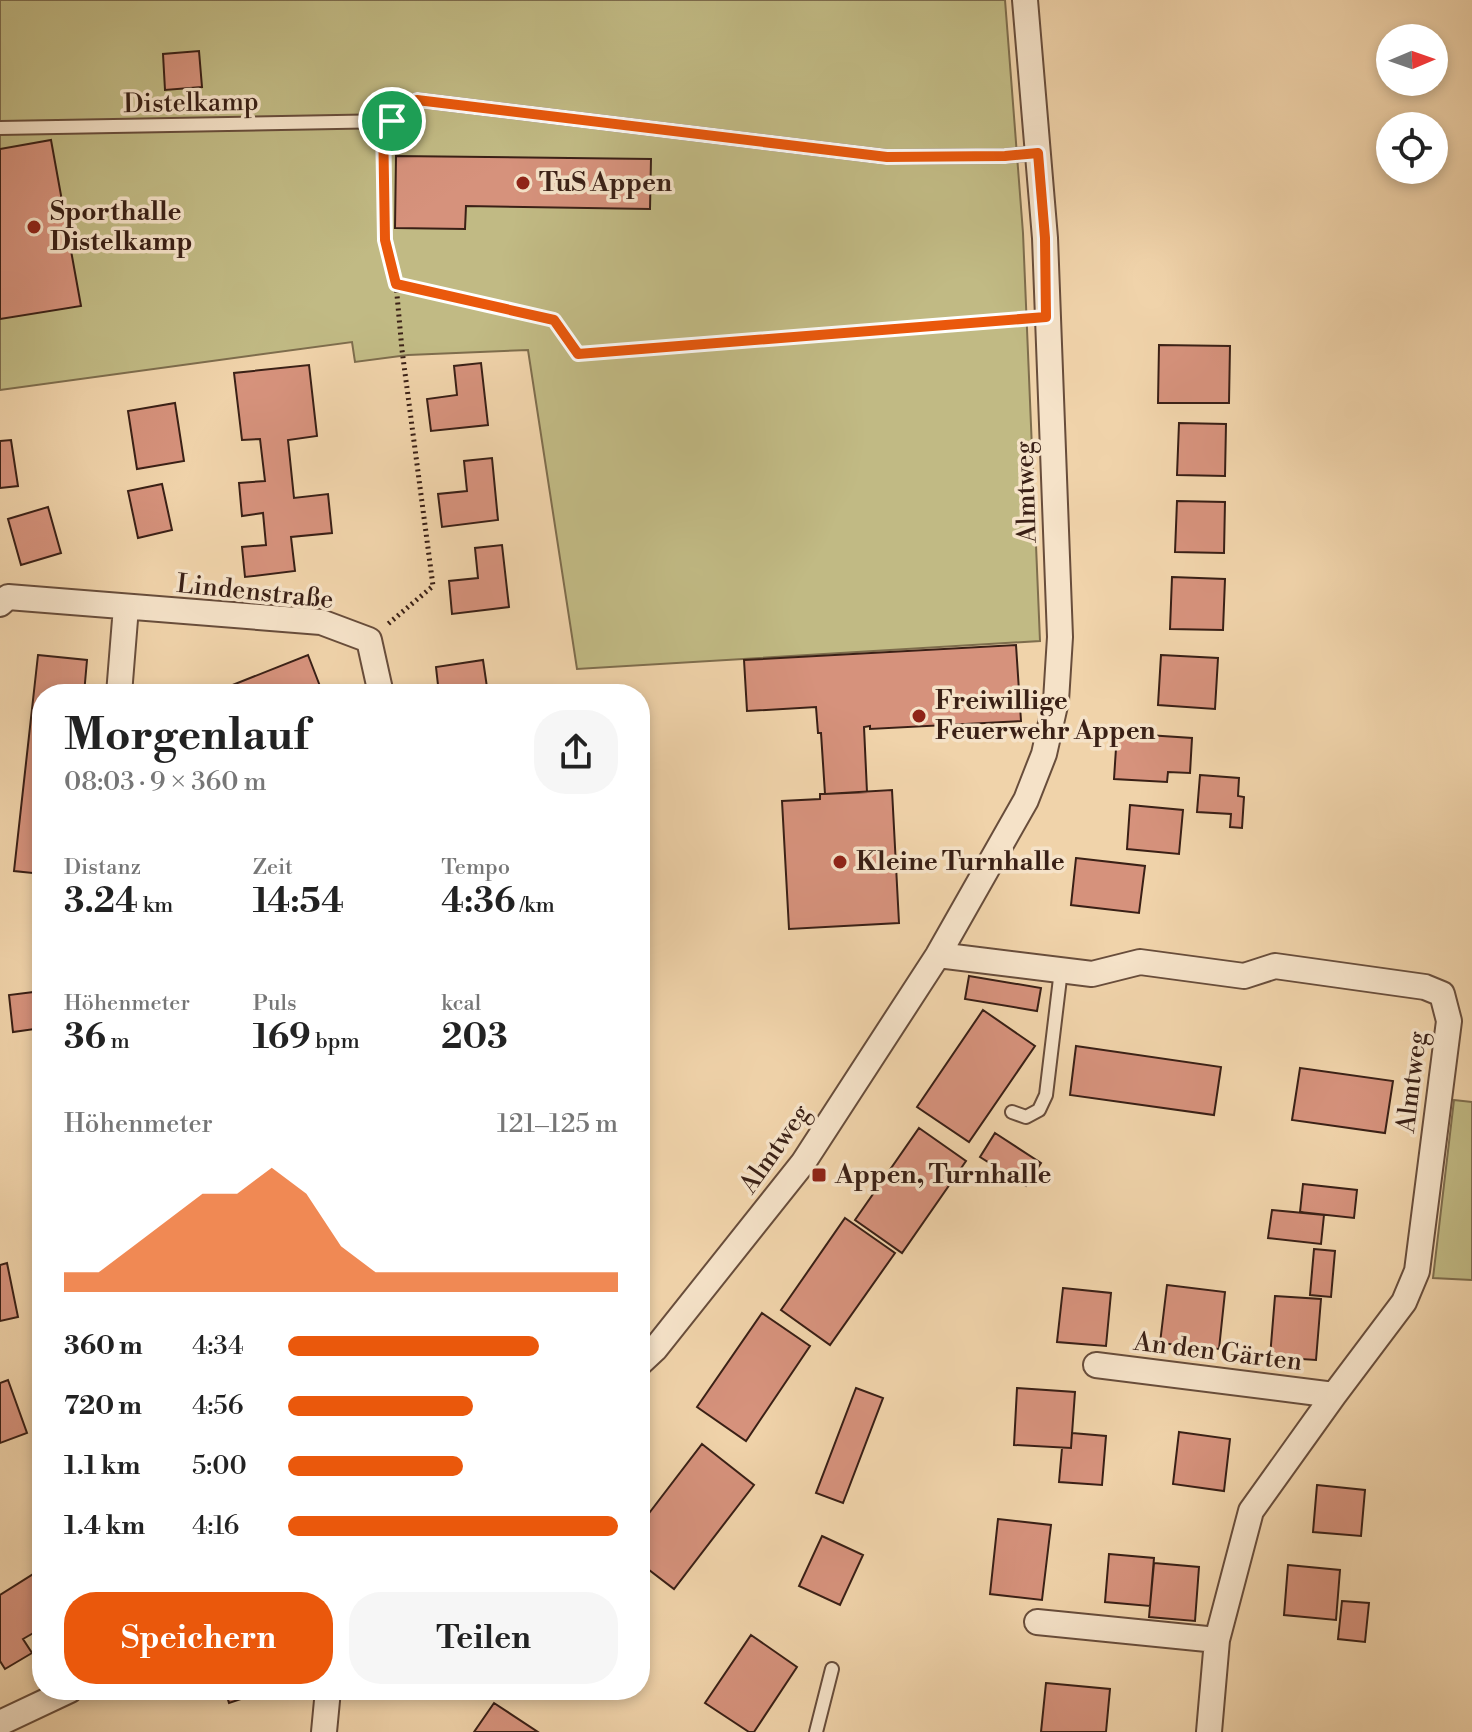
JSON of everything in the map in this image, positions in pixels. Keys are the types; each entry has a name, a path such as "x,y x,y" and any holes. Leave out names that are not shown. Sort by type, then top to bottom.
{"street":[{"name":"Almtweg","path":"650,1354 803,1163 938,955 1026,800 1044,754 1056,701 1060,637 1045,238 1025,0"},
{"name":"Lindenstraße","path":"3,600 321,622 369,640"},
{"path":"120,684 126,607"},
{"path":"369,640 379,684"},
{"name":"Almtweg","path":"938,955 1092,974 1140,962 1244,976 1275,966 1425,987 1442,994 1449,1021 1417,1271 1404,1302"},
{"name":"An den Gärten","path":"1209,1732 1217,1640 1251,1511 1404,1302"},
{"name":"An den Gärten","path":"1096,1365 1334,1395"},
{"path":"1037,1622 1217,1640"},
{"path":"0,1723 49,1700"},
{"path":"324,1732 327,1700"}],"lane":[{"path":"383,121 392,121 417,100 887,157 1038,153"},
{"name":"Distelkamp","path":"0,128 383,121"},
{"path":"1012,1112 1026,1117 1039,1110 1046,1095 1061,970"},
{"path":"816,1732 832,1669"}],"path":[{"path":"369,640 433,586 396,284 385,240 383,121"},
{"path":"396,284 554,320 578,354 1046,317"}],"shaded area":[{"path":"0,0 1005,0 1023,233 1040,641 577,669 528,350 408,355 355,362 352,342 0,390"},
{"path":"1454,1100 1472,1102 1472,1280 1433,1278"}],"building":[{"path":"199,51 202,87 165,90 163,54"},
{"name":"Sporthalle Distelkamp","path":"51,140 81,306 0,319 0,149"},
{"name":"TuS Appen","path":"396,156 651,159 650,209 466,206 465,229 395,228"},
{"path":"1159,345 1230,346 1229,403 1158,403"},
{"path":"481,363 488,425 431,431 427,399 457,395 454,366"},
{"path":"309,365 317,436 288,440 294,498 328,494 332,533 291,537 295,571 245,577 242,547 266,545 263,513 242,516 239,483 265,481 260,439 242,440 234,373"},
{"path":"175,403 184,461 137,469 128,411"},
{"path":"1179,423 1226,424 1225,476 1177,475"},
{"path":"11,440 18,486 0,488 0,441"},
{"path":"492,458 498,520 442,527 438,494 467,491 464,461"},
{"path":"162,484 172,530 138,538 128,491"},
{"path":"1177,501 1225,502 1224,553 1175,552"},
{"path":"48,507 61,553 21,565 8,519"},
{"path":"502,545 509,607 452,614 449,581 478,578 475,548"},
{"path":"1172,577 1225,579 1223,630 1170,629"},
{"name":"Freiwillige Feuerwehr Appen","path":"1016,645 1021,721 864,727 867,792 825,794 816,707 747,711 744,660"},
{"path":"38,655 87,660 85,684 35,684"},
{"path":"308,655 319,684 235,684"},
{"path":"1161,655 1218,658 1215,709 1158,705"},
{"path":"483,660 487,684 438,684 436,667"},
{"path":"32,709 32,873 14,871"},
{"path":"1117,733 1192,738 1190,773 1168,772 1167,782 1114,779"},
{"path":"1200,775 1239,778 1238,796 1244,797 1242,828 1230,827 1231,814 1197,812"},
{"name":"Kleine Turnhalle","path":"892,790 899,923 789,929 782,801 820,799 820,794"},
{"path":"1130,805 1183,810 1179,854 1127,849"},
{"path":"1076,858 1145,866 1139,913 1071,905"},
{"path":"969,976 1041,988 1037,1011 965,999"},
{"path":"32,992 32,1029 13,1032 9,995"},
{"path":"983,1010 1035,1046 969,1142 917,1107"},
{"path":"1076,1046 1221,1067 1214,1115 1070,1095"},
{"path":"1300,1068 1393,1081 1385,1133 1292,1120"},
{"path":"919,1128 966,1161 902,1253 855,1220"},
{"path":"995,1133 1041,1163 1026,1186 980,1157"},
{"path":"1303,1184 1357,1190 1354,1218 1300,1212"},
{"path":"1272,1210 1324,1215 1321,1244 1268,1238"},
{"path":"845,1218 895,1253 830,1345 781,1310"},
{"path":"1314,1249 1335,1251 1331,1297 1310,1295"},
{"path":"7,1263 18,1317 0,1321 0,1265"},
{"path":"1167,1285 1225,1292 1219,1349 1160,1343"},
{"path":"1063,1288 1111,1293 1106,1346 1057,1342"},
{"path":"1275,1296 1321,1299 1316,1360 1270,1357"},
{"path":"762,1313 810,1346 746,1441 697,1407"},
{"path":"8,1380 27,1433 0,1443 0,1383"},
{"path":"856,1388 883,1398 843,1503 816,1493"},
{"path":"1017,1388 1075,1392 1071,1448 1014,1445"},
{"path":"1179,1432 1230,1439 1224,1491 1173,1484"},
{"path":"1072,1433 1106,1436 1102,1485 1059,1482 1062,1448 1071,1448"},
{"path":"702,1444 754,1485 674,1589 650,1571 650,1512"},
{"path":"1317,1485 1365,1490 1361,1536 1313,1532"},
{"path":"998,1519 1051,1525 1042,1600 990,1594"},
{"path":"822,1536 863,1555 840,1605 799,1586"},
{"path":"1109,1554 1154,1558 1150,1606 1105,1602"},
{"path":"1154,1563 1199,1567 1195,1621 1149,1617"},
{"path":"1288,1565 1340,1570 1336,1620 1284,1615"},
{"path":"32,1575 32,1634 23,1639 32,1653 5,1669 0,1661 0,1595"},
{"path":"1342,1601 1369,1603 1365,1642 1338,1639"},
{"path":"751,1635 797,1667 754,1732 749,1732 705,1703"},
{"path":"1046,1683 1110,1689 1106,1732 1041,1732"},
{"path":"494,1703 538,1732 474,1732"}],"place":[{"name":"TuS Appen","path":"523,183"},
{"name":"Sporthalle Distelkamp","path":"34,227"},
{"name":"Freiwillige Feuerwehr Appen","path":"919,716"},
{"name":"Kleine Turnhalle","path":"840,862"},
{"name":"Appen, Turnhalle","path":"819,1175"}],"route":[{"path":"417,100 887,157 1038,153 1045,238 1046,317 578,354 554,320 396,284 385,240 383,121 392,121 417,100"}]}
